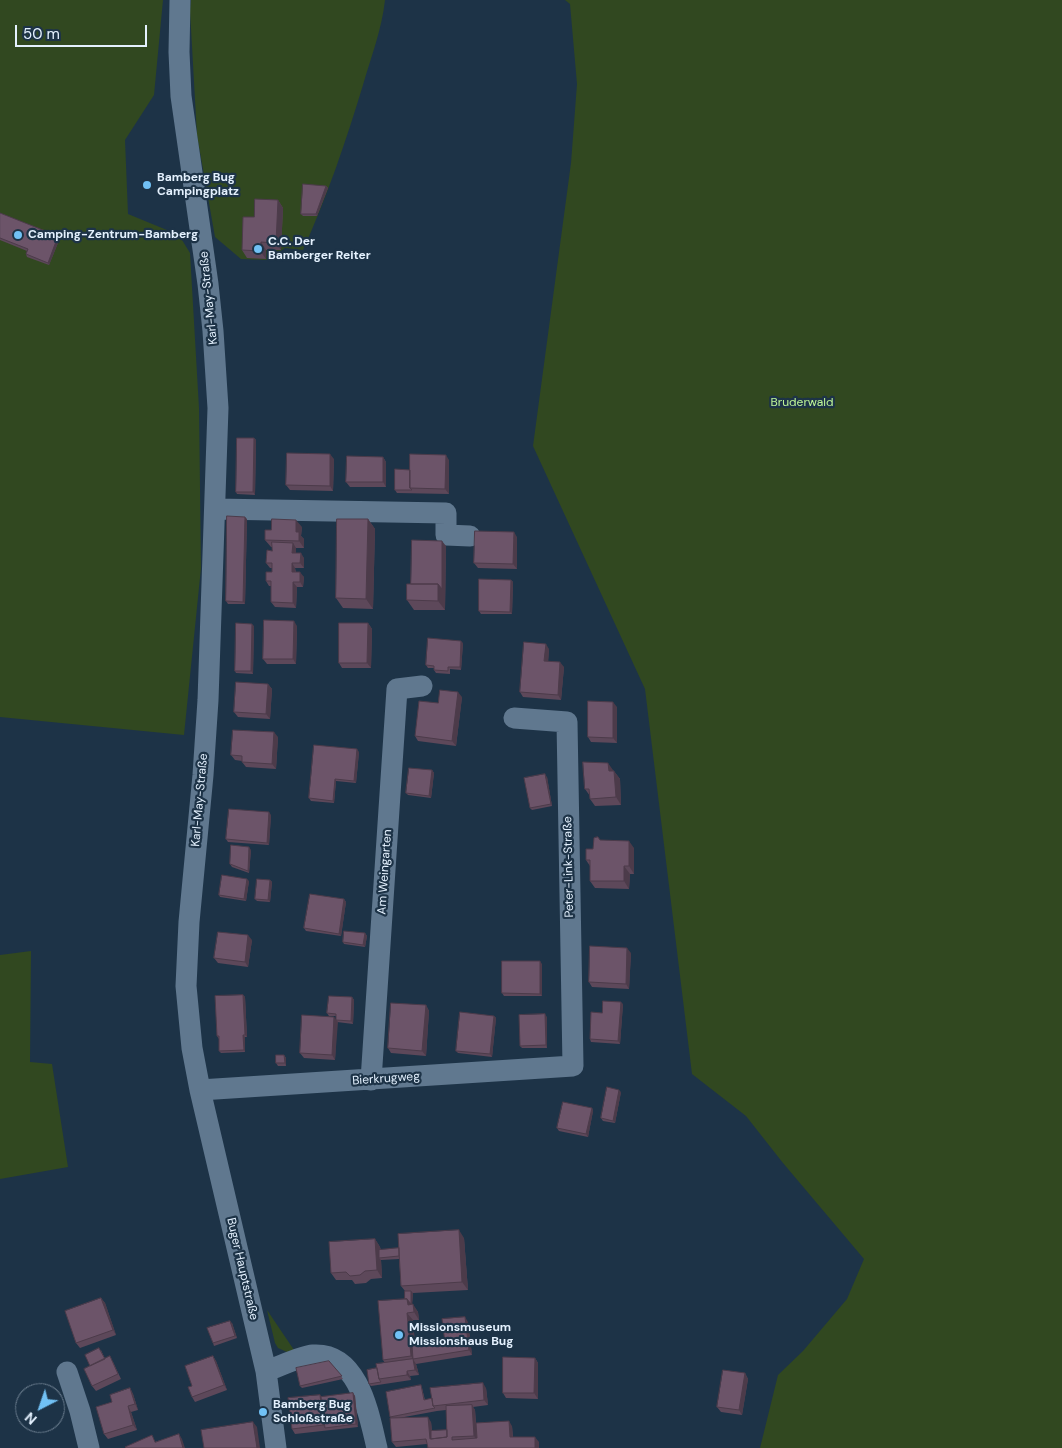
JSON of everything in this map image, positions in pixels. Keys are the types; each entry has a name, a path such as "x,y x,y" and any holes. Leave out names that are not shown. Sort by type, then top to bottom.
{"street":[{"name":"Karl-May-Straße","path":"180,0 179,52 182,103 214,331 218,408 203,775 189,922 186,986 192,1048 200,1090"},
{"path":"215,508 446,513 446,535 470,536"},
{"name":"Am Weingarten","path":"371,1080 397,690 422,686"},
{"name":"Peter-Link-Straße","path":"514,718 567,722 573,1066"},
{"name":"Bierkrugweg","path":"200,1090 573,1066"},
{"name":"Buger Hauptstraße","path":"200,1090 266,1371 276,1448"},
{"path":"266,1371 312,1355 330,1356 341,1363 355,1380 366,1400 378,1448"},
{"path":"67,1372 80,1411 89,1448"}],"green space":[{"path":"0,0 163,0 154,95 125,140 128,214 179,235 190,253 199,408 201,568 184,735 0,717"},
{"path":"191,0 385,0 379,32 350,127 328,189 303,250 285,248 267,260 241,259 215,237 197,135"},
{"name":"Bruderwald","path":"565,0 1062,0 1062,1448 760,1448 778,1375 803,1351 847,1299 864,1259 746,1116 692,1074 645,689 533,446 571,163 577,84 570,4"},
{"path":"31,951 30,1062 52,1064 68,1167 0,1179 0,955"},
{"path":"267,1310 294,1350 287,1352 278,1348"}],"building":[{"path":"303,184 326,186 316,214 301,214"},
{"path":"255,199 278,200 276,243 261,242 260,251 242,250 243,217 254,217"},
{"path":"0,213 58,236 48,263 26,254 28,249 0,238"},
{"path":"237,438 254,438 253,492 236,492"},
{"path":"287,453 330,454 330,486 286,485"},
{"path":"410,454 446,455 445,489 410,488"},
{"path":"347,456 383,457 383,482 346,482"},
{"path":"395,469 410,470 410,488 412,490 395,490"},
{"path":"227,516 245,517 243,602 226,601"},
{"path":"272,519 296,520 296,532 299,532 299,541 265,540 265,530 271,530"},
{"path":"337,519 368,519 366,599 336,598"},
{"path":"475,531 514,532 513,564 474,563"},
{"path":"412,540 442,541 442,589 438,584 411,584"},
{"path":"272,542 293,543 292,553 301,553 300,563 292,563 292,572 300,572 300,582 293,582 293,603 271,602 271,581 266,581 266,572 272,572 272,563 266,563 267,550 272,551"},
{"path":"479,579 511,580 510,612 479,611"},
{"path":"407,584 438,584 438,601 407,600"},
{"path":"264,620 294,621 293,659 263,659"},
{"path":"236,623 252,624 251,671 235,671"},
{"path":"339,623 368,623 367,663 339,663"},
{"path":"428,638 461,641 460,667 448,667 448,671 434,670 434,666 426,665"},
{"path":"524,642 546,644 544,661 560,662 558,695 520,692"},
{"path":"236,682 268,684 266,714 234,712"},
{"path":"440,690 458,692 452,741 415,736 419,701 438,703"},
{"path":"588,701 613,702 613,738 588,737"},
{"path":"233,730 274,732 272,764 242,762 242,756 231,755"},
{"path":"314,745 357,749 354,781 335,779 333,801 309,798"},
{"path":"583,762 608,763 609,771 614,771 616,797 590,799 589,789 585,789"},
{"path":"409,768 432,770 429,796 406,793"},
{"path":"545,774 551,804 530,808 524,778"},
{"path":"229,809 269,812 267,843 226,839"},
{"path":"598,837 600,840 629,841 629,866 624,866 624,881 590,881 590,860 586,860 586,849 593,849 594,838"},
{"path":"231,845 249,847 248,871 230,864"},
{"path":"222,875 247,879 244,899 219,895"},
{"path":"257,879 270,880 268,900 255,899"},
{"path":"310,894 344,899 339,934 304,928"},
{"path":"344,931 365,933 363,945 343,942"},
{"path":"218,932 248,935 245,962 214,958"},
{"path":"590,946 627,948 626,984 589,982"},
{"path":"502,961 540,961 540,994 502,993"},
{"path":"243,995 244,1050 219,1051 215,996"},
{"path":"329,996 352,997 351,1021 336,1020 336,1014 327,1013"},
{"path":"603,1001 621,1002 618,1041 590,1039 591,1012 602,1013"},
{"path":"391,1003 426,1005 422,1051 388,1048"},
{"path":"460,1012 494,1016 490,1054 456,1051"},
{"path":"545,1014 546,1045 520,1046 519,1015"},
{"path":"302,1015 334,1017 332,1055 300,1053"},
{"path":"276,1055 284,1055 285,1063 276,1063"},
{"path":"607,1087 619,1090 613,1121 601,1118"},
{"path":"563,1102 592,1108 586,1134 557,1128"},
{"path":"459,1230 462,1282 401,1286 398,1234"},
{"path":"375,1239 377,1270 365,1271 360,1275 350,1276 346,1272 331,1273 329,1242"},
{"path":"399,1248 399,1256 379,1258 379,1250"},
{"path":"405,1291 411,1291 411,1304 405,1299"},
{"path":"101,1298 113,1330 76,1343 65,1311"},
{"path":"407,1299 408,1305 413,1304 414,1312 407,1313 411,1356 383,1360 378,1301"},
{"path":"465,1317 469,1350 413,1359 412,1345 445,1343 442,1319"},
{"path":"230,1321 235,1336 213,1343 207,1328"},
{"path":"99,1348 105,1359 90,1366 85,1355"},
{"path":"110,1356 118,1374 92,1386 84,1369"},
{"path":"213,1356 224,1385 192,1397 188,1387 192,1386 185,1366"},
{"path":"503,1357 535,1358 534,1393 503,1393"},
{"path":"413,1359 415,1370 407,1371 407,1375 379,1379 376,1364"},
{"path":"329,1361 342,1376 300,1386 296,1368"},
{"path":"377,1368 381,1382 369,1384 367,1370"},
{"path":"723,1370 745,1373 739,1410 717,1407"},
{"path":"483,1383 484,1400 433,1406 430,1388"},
{"path":"421,1385 424,1400 432,1398 435,1408 390,1417 386,1392"},
{"path":"130,1388 135,1404 128,1406 133,1425 104,1434 96,1407 112,1402 110,1395"},
{"path":"353,1393 356,1424 325,1428 321,1397"},
{"path":"320,1395 323,1425 292,1429 288,1398"},
{"path":"472,1405 474,1436 452,1437 452,1440 477,1438 476,1423 509,1421 510,1437 535,1437 535,1448 428,1448 426,1439 392,1442 390,1418 428,1417 430,1439 447,1437 446,1406"},
{"path":"253,1422 257,1448 204,1448 201,1430"},
{"path":"447,1430 447,1437 431,1439 431,1431"},
{"path":"179,1434 183,1448 125,1447 152,1435 155,1442"}],"place":[{"name":"Bamberg Bug Campingplatz","path":"147,185"},
{"name":"Camping-Zentrum-Bamberg","path":"18,235"},
{"name":"C.C. Der Bamberger Reiter","path":"258,249"},
{"name":"Missionsmuseum Missionshaus Bug","path":"399,1335"},
{"name":"Bamberg Bug Schloßstraße","path":"263,1412"}]}
